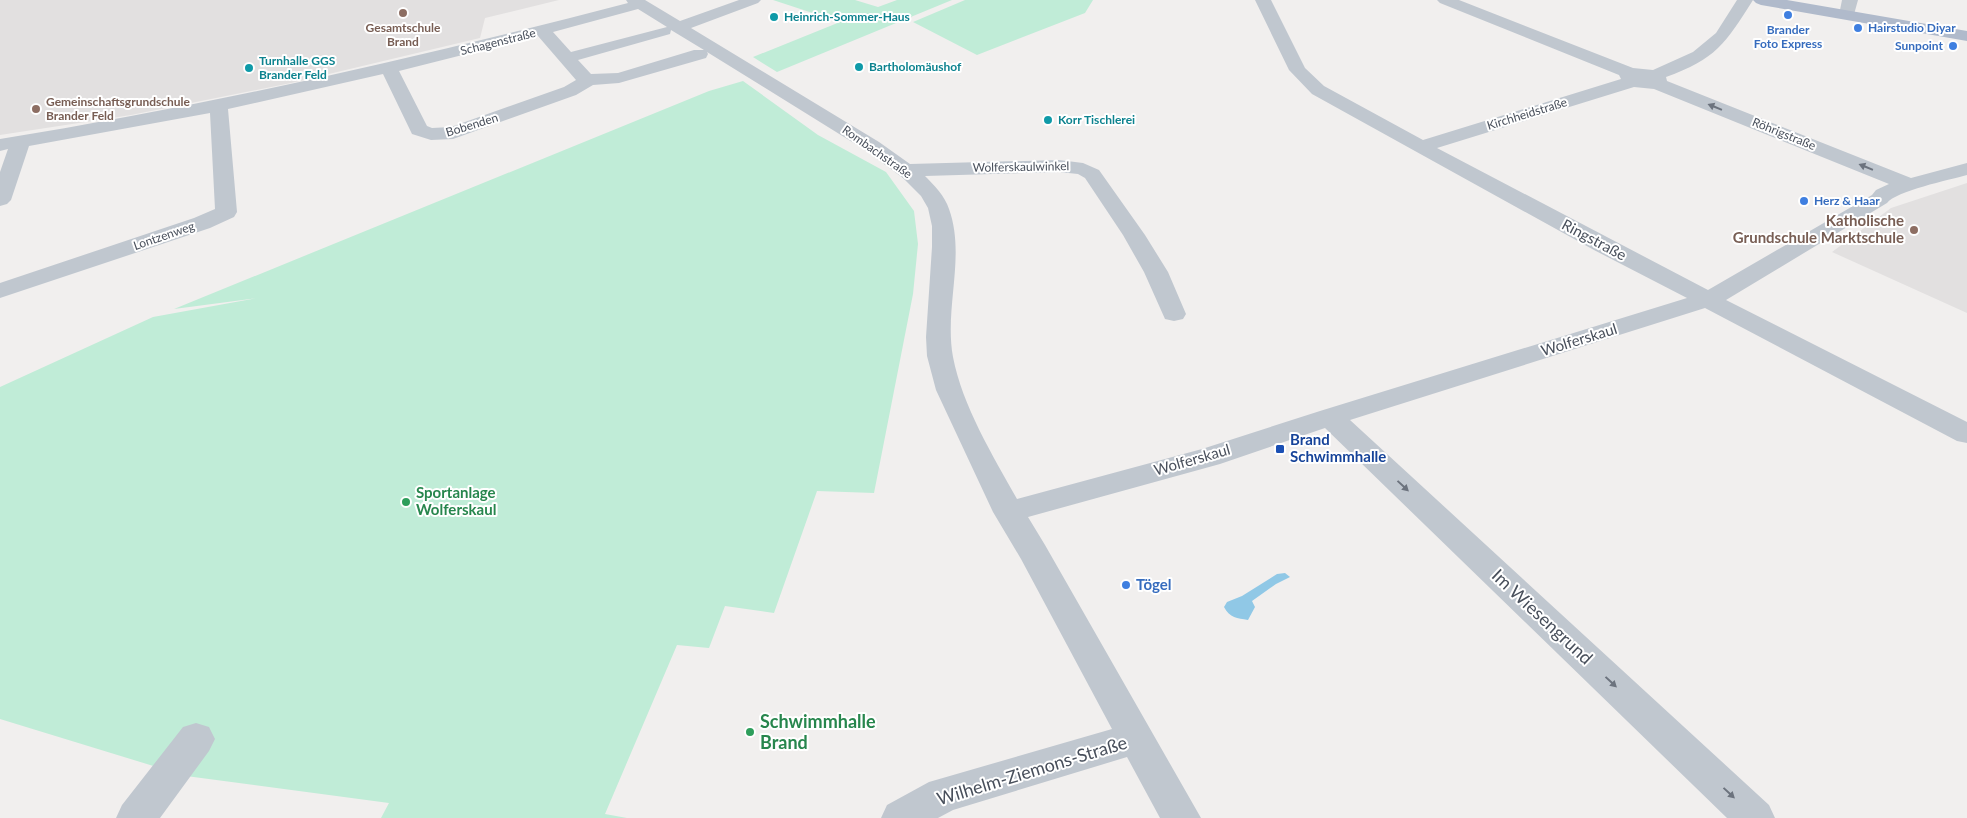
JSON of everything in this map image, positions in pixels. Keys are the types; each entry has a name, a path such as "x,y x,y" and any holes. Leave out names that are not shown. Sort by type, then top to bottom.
{"main road":[{"path":"1761,0 1848,8 1967,36"}],"street":[{"path":"568,58 671,29 753,0"},
{"name":"Ringstraße","path":"1263,0 1294,62 1318,90 1339,103 1602,245 1967,434"},
{"path":"1446,0 1632,77"},
{"name":"Kirchheidstraße","path":"1421,147 1632,77 1647,84 1701,56 1722,37 1744,0"},
{"name":"Rombachstraße","path":"638,2 671,29 872,146 906,170 932,194 943,221 944,245 938,315 940,355 949,394 1008,512"},
{"name":"Schagenstraße","path":"0,145 219,106 389,68 542,30 638,2"},
{"path":"542,30 586,80"},
{"name":"Bobenden","path":"389,68 419,130 431,134 453,132 472,126 578,88 586,80 619,78 700,54"},
{"name":"Röhrigstraße","path":"1654,79 1911,185"},
{"name":"Lontzenweg","path":"0,291 184,229 226,212 219,106"},
{"path":"0,200 21,142"},
{"name":"Wolferskaulwinkel","path":"906,170 1060,166 1083,169 1092,174 1134,235 1156,272 1174,314"},
{"name":"Wolferskaul","path":"1008,512 1210,457 1330,416 1710,300 1880,199 1883,194 1967,169"},
{"name":"Im Wiesengrund","path":"1330,416 1755,818"},
{"path":"1008,512 1034,553 1181,818"},
{"name":"Wilhelm-Ziemons-Straße","path":"901,818 944,795 1136,738"},
{"path":"136,818 196,739"}],"shaded area":[{"path":"0,0 559,0 485,18 480,38 291,83 131,115 0,135"},
{"name":"Katholische Grundschule Marktschule","path":"1967,183 1967,313 1832,252 1891,208"}],"green space":[{"path":"773,0 855,0 878,7 897,0 952,0 777,72 753,57 840,22"},
{"path":"965,0 1093,0 1085,13 977,55 913,22"},
{"name":"Sportanlage Wolferskaul","path":"743,81 818,135 886,172 914,211 918,244 913,294 874,493 817,491 774,613 725,606 709,648 677,645 605,814 627,818 381,818 389,803 186,776 0,719 0,387 153,317 257,298 174,309 709,91"}],"water":[{"path":"1285,573 1290,577 1276,584 1252,601 1255,607 1248,620 1237,618 1226,611 1224,607 1227,602 1242,596 1277,574"}],"place":[{"name":"Gesamtschule Brand","path":"403,13"},
{"name":"Brander Foto Express","path":"1788,15"},
{"name":"Heinrich-Sommer-Haus","path":"774,17"},
{"name":"Hairstudio Diyar","path":"1858,28"},
{"name":"Sunpoint","path":"1953,46"},
{"name":"Bartholomäushof","path":"859,67"},
{"name":"Turnhalle GGS Brander Feld","path":"249,68"},
{"name":"Gemeinschaftsgrundschule Brander Feld","path":"36,109"},
{"name":"Korr Tischlerei","path":"1048,120"},
{"name":"Herz & Haar","path":"1804,201"},
{"name":"Katholische Grundschule Marktschule","path":"1914,230"},
{"name":"Brand Schwimmhalle","path":"1280,449"},
{"name":"Sportanlage Wolferskaul","path":"406,502"},
{"name":"Tögel","path":"1126,585"},
{"name":"Schwimmhalle Brand","path":"750,732"}]}
